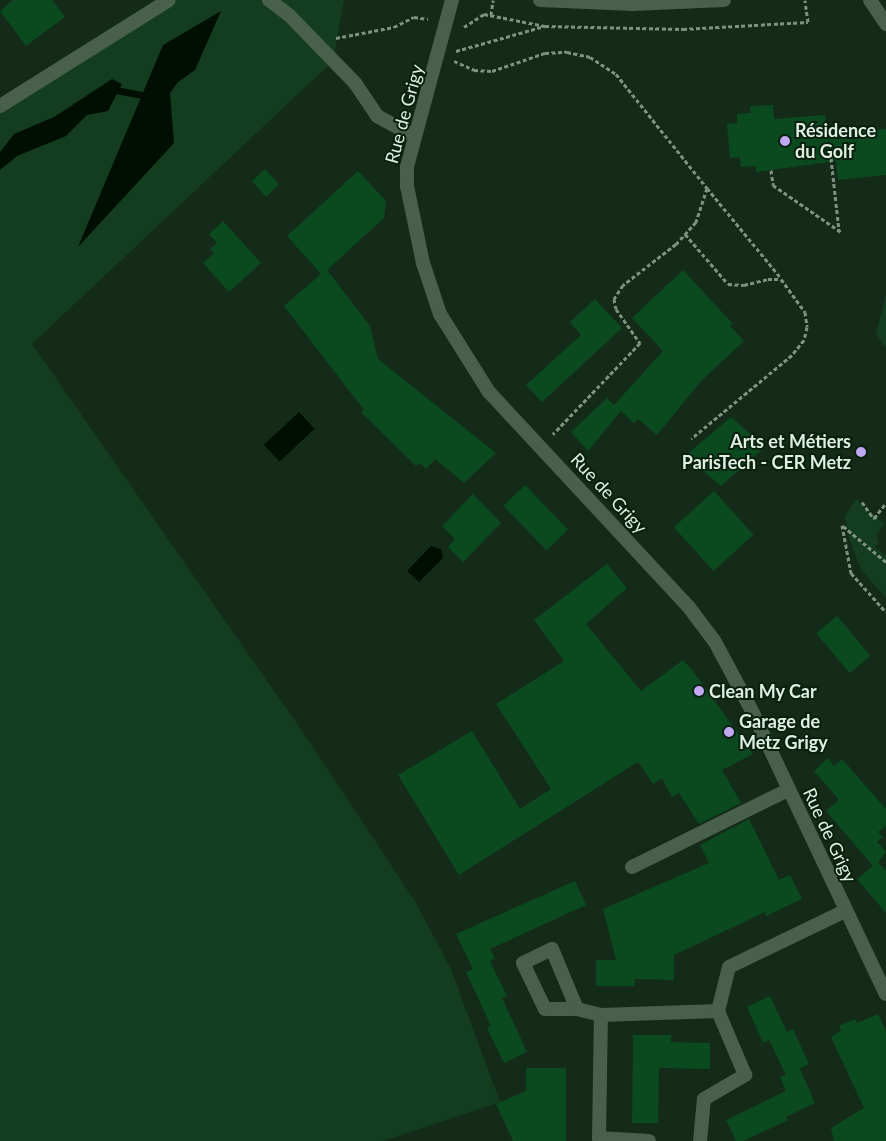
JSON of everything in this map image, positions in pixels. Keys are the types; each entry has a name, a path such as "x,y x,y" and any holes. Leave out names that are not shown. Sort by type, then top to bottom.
{"street":[{"path":"0,106 169,0"},
{"path":"269,0 313,39 355,83 377,116 414,136"},
{"name":"Rue de Grigy","path":"452,0 448,23 414,136 407,167 407,186 422,263 440,314 489,392 688,606 715,642 886,994"},
{"path":"540,0 633,4 724,0"},
{"path":"870,0 886,24"},
{"path":"632,868 788,790"},
{"path":"700,1141 704,1099 745,1075 718,1011 729,967 845,911"},
{"path":"578,1009 552,949 523,964 545,1009 578,1009 601,1016 718,1011"},
{"path":"601,1016 599,1138 649,1141"}],"path":[{"path":"491,15 493,0"},
{"path":"313,39 351,36 386,29 414,16 464,27 484,14 545,26 683,28 808,22 806,0"},
{"path":"439,56 545,26"},
{"path":"439,56 474,70 492,71 545,53 567,52 590,57 616,74 781,279 805,312 807,327 804,340 792,355 691,439"},
{"path":"770,170 773,185 840,232 832,158"},
{"path":"541,447 640,343 616,309 614,299 623,285 685,234 696,222 707,188"},
{"path":"685,234 728,284 744,285 768,278 781,279"},
{"path":"862,502 873,518"},
{"path":"873,518 886,503"},
{"path":"873,518 879,516"},
{"path":"886,562 842,526 851,573 886,612"}],"green space":[{"path":"155,0 344,0 333,61 32,344 309,741 416,903 451,969 500,1102 383,1141 0,1141 0,98"},
{"path":"886,294 886,348 876,334"},
{"path":"856,499 884,524 876,535 879,542 875,547 886,556 886,598 861,570 849,538 845,516"}],"shaded area":[{"path":"221,11 195,70 178,82 170,93 174,143 78,247 163,45"},
{"path":"112,79 122,84 108,111 87,115 66,136 17,156 0,170 0,152 14,134 54,117"},
{"path":"299,412 315,429 280,462 264,445"},
{"path":"431,546 441,549 443,558 419,582 407,571"}],"building":[{"path":"13,0 52,0 65,17 26,46 0,11"},
{"name":"Résidence du Golf","path":"773,105 774,119 825,115 826,128 836,127 836,133 886,129 886,175 838,180 836,161 756,172 756,166 741,167 740,157 730,158 727,124 737,123 737,114 751,113 750,106"},
{"path":"265,169 279,184 266,197 252,181"},
{"path":"358,171 386,201 384,218 327,270 370,326 378,359 496,453 464,483 435,459 426,469 420,463 416,466 361,412 364,410 284,306 321,274 287,236"},
{"path":"223,221 261,263 229,292 203,263 214,253 210,249 217,243 209,234"},
{"path":"683,270 733,324 730,326 744,341 701,381 657,435 638,419 634,423 621,411 588,451 571,432 607,398 614,405 663,351 632,318"},
{"path":"595,299 622,328 542,402 526,385 581,335 570,322"},
{"path":"731,417 765,447 721,486 685,456"},
{"path":"525,485 568,530 546,550 503,506"},
{"path":"714,491 753,535 713,571 674,527"},
{"path":"473,494 501,523 463,562 448,547 455,539 442,526"},
{"path":"607,564 627,588 586,624 641,691 683,660 693,671 753,754 722,770 741,803 699,824 679,793 672,797 662,778 653,784 638,762 459,875 398,775 472,731 520,809 551,789 496,704 564,661 534,620"},
{"path":"837,616 870,656 850,673 816,633"},
{"path":"828,758 834,766 842,759 886,809 886,826 878,832 883,837 877,842 886,852 878,862 886,871 886,913 857,879 873,866 826,811 839,800 814,771"},
{"path":"749,819 779,880 790,875 802,899 766,916 765,912 674,955 674,980 635,979 635,986 596,986 596,960 616,960 603,909 709,863 700,845"},
{"path":"575,881 586,905 490,949 495,958 490,961 507,996 502,998 527,1052 504,1063 487,1028 491,1026 466,972 473,969 456,934"},
{"path":"770,996 787,1032 793,1029 809,1064 793,1072 800,1069 815,1103 786,1117 788,1120 743,1141 736,1141 726,1120 786,1091 780,1077 786,1075 769,1040 763,1043 747,1007"},
{"path":"878,1014 886,1031 886,1141 834,1141 831,1128 864,1108 831,1037 841,1031 839,1026 855,1019 857,1023"},
{"path":"633,1035 671,1035 671,1042 710,1043 710,1069 659,1068 658,1123 632,1123"},
{"path":"526,1068 566,1068 566,1141 513,1141 496,1104 526,1091"}],"waterway":[{"path":"110,94 116,90 146,96 149,92"}],"place":[{"name":"Résidence du Golf","path":"785,141"},
{"name":"Arts et Métiers ParisTech - CER Metz","path":"861,452"},
{"name":"Clean My Car","path":"699,691"},
{"name":"Garage de Metz Grigy","path":"729,732"}]}
